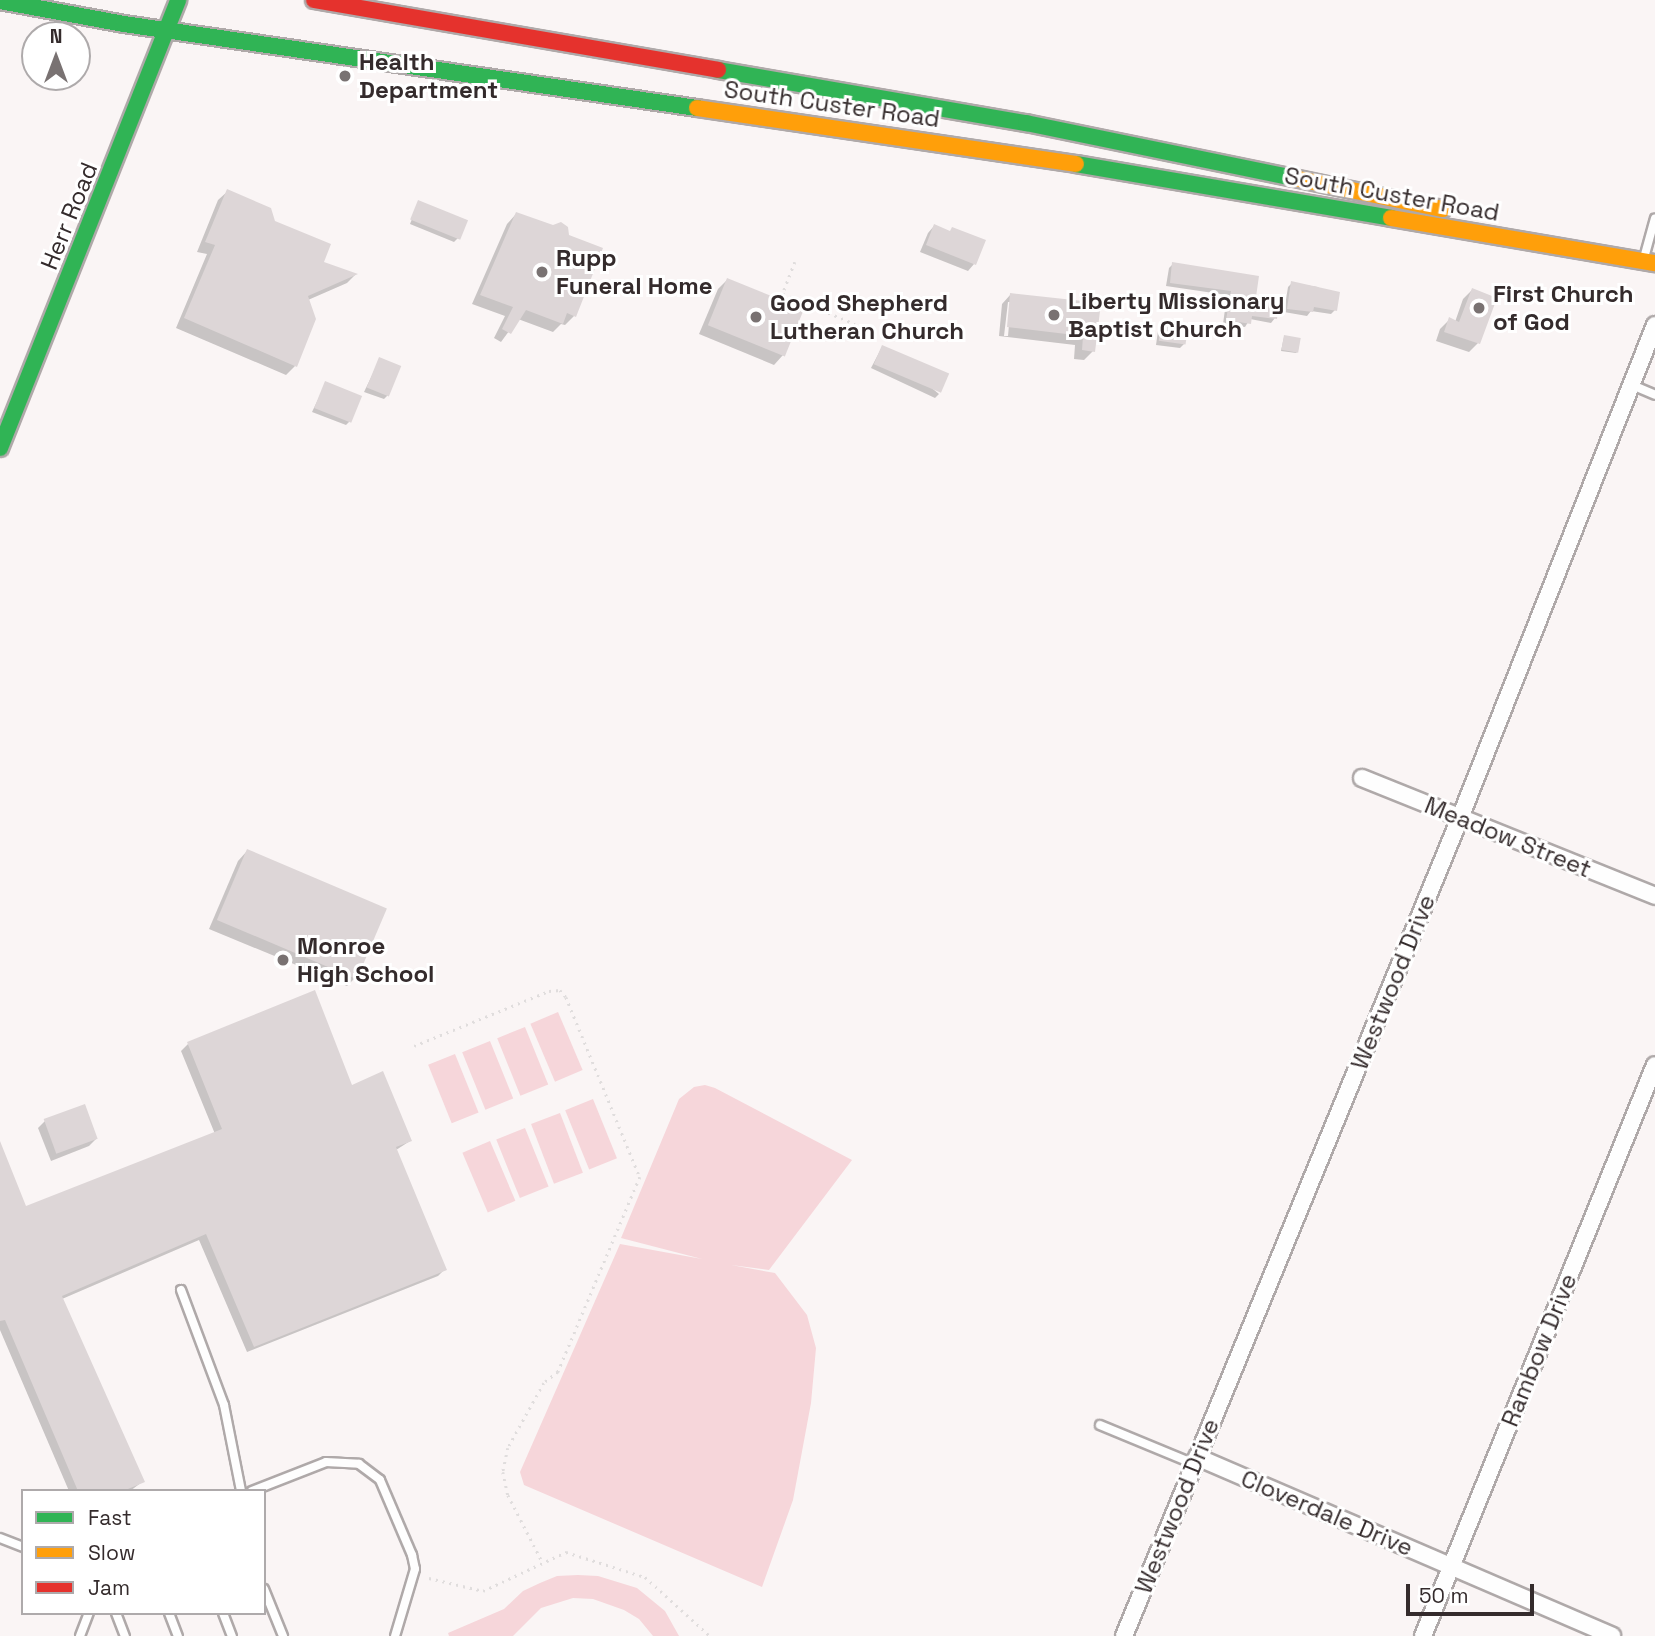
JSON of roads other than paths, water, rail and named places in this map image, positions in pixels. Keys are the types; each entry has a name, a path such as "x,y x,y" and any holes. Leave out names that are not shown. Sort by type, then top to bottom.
{"main road":[{"name":"Herr Road","path":"0,448 169,30 178,0"},
{"name":"South Custer Road","path":"314,0 1038,125 1418,203 1651,261"},
{"name":"South Custer Road","path":"0,1 169,30 1015,154 1651,261"}],"street":[{"name":"Westwood Drive","path":"1124,1636 1460,818 1655,325"},
{"name":"Meadow Street","path":"1362,778 1655,895"},
{"name":"Rambow Drive","path":"1423,1636 1655,1065"},
{"name":"Cloverdale Drive","path":"1195,1461 1451,1566 1612,1636"}],"lane":[{"path":"1651,261 1655,218"},
{"path":"1632,385 1655,395"},
{"path":"181,1290 223,1405 241,1489"},
{"path":"1100,1425 1195,1461"},
{"path":"257,1489 326,1462 359,1464 380,1480 412,1555 415,1569 395,1636"},
{"path":"0,1538 21,1546"},
{"path":"266,1594 283,1636"},
{"path":"80,1636 88,1615"},
{"path":"117,1615 125,1636"},
{"path":"170,1615 178,1636"},
{"path":"224,1615 232,1636"}],"place":[{"name":"Health Department","path":"345,76"},
{"name":"Rupp Funeral Home","path":"542,272"},
{"name":"First Church of God","path":"1479,308"},
{"name":"Liberty Missionary Baptist Church","path":"1054,315"},
{"name":"Good Shepherd Lutheran Church","path":"756,317"},
{"name":"Monroe High School","path":"283,960"}]}
